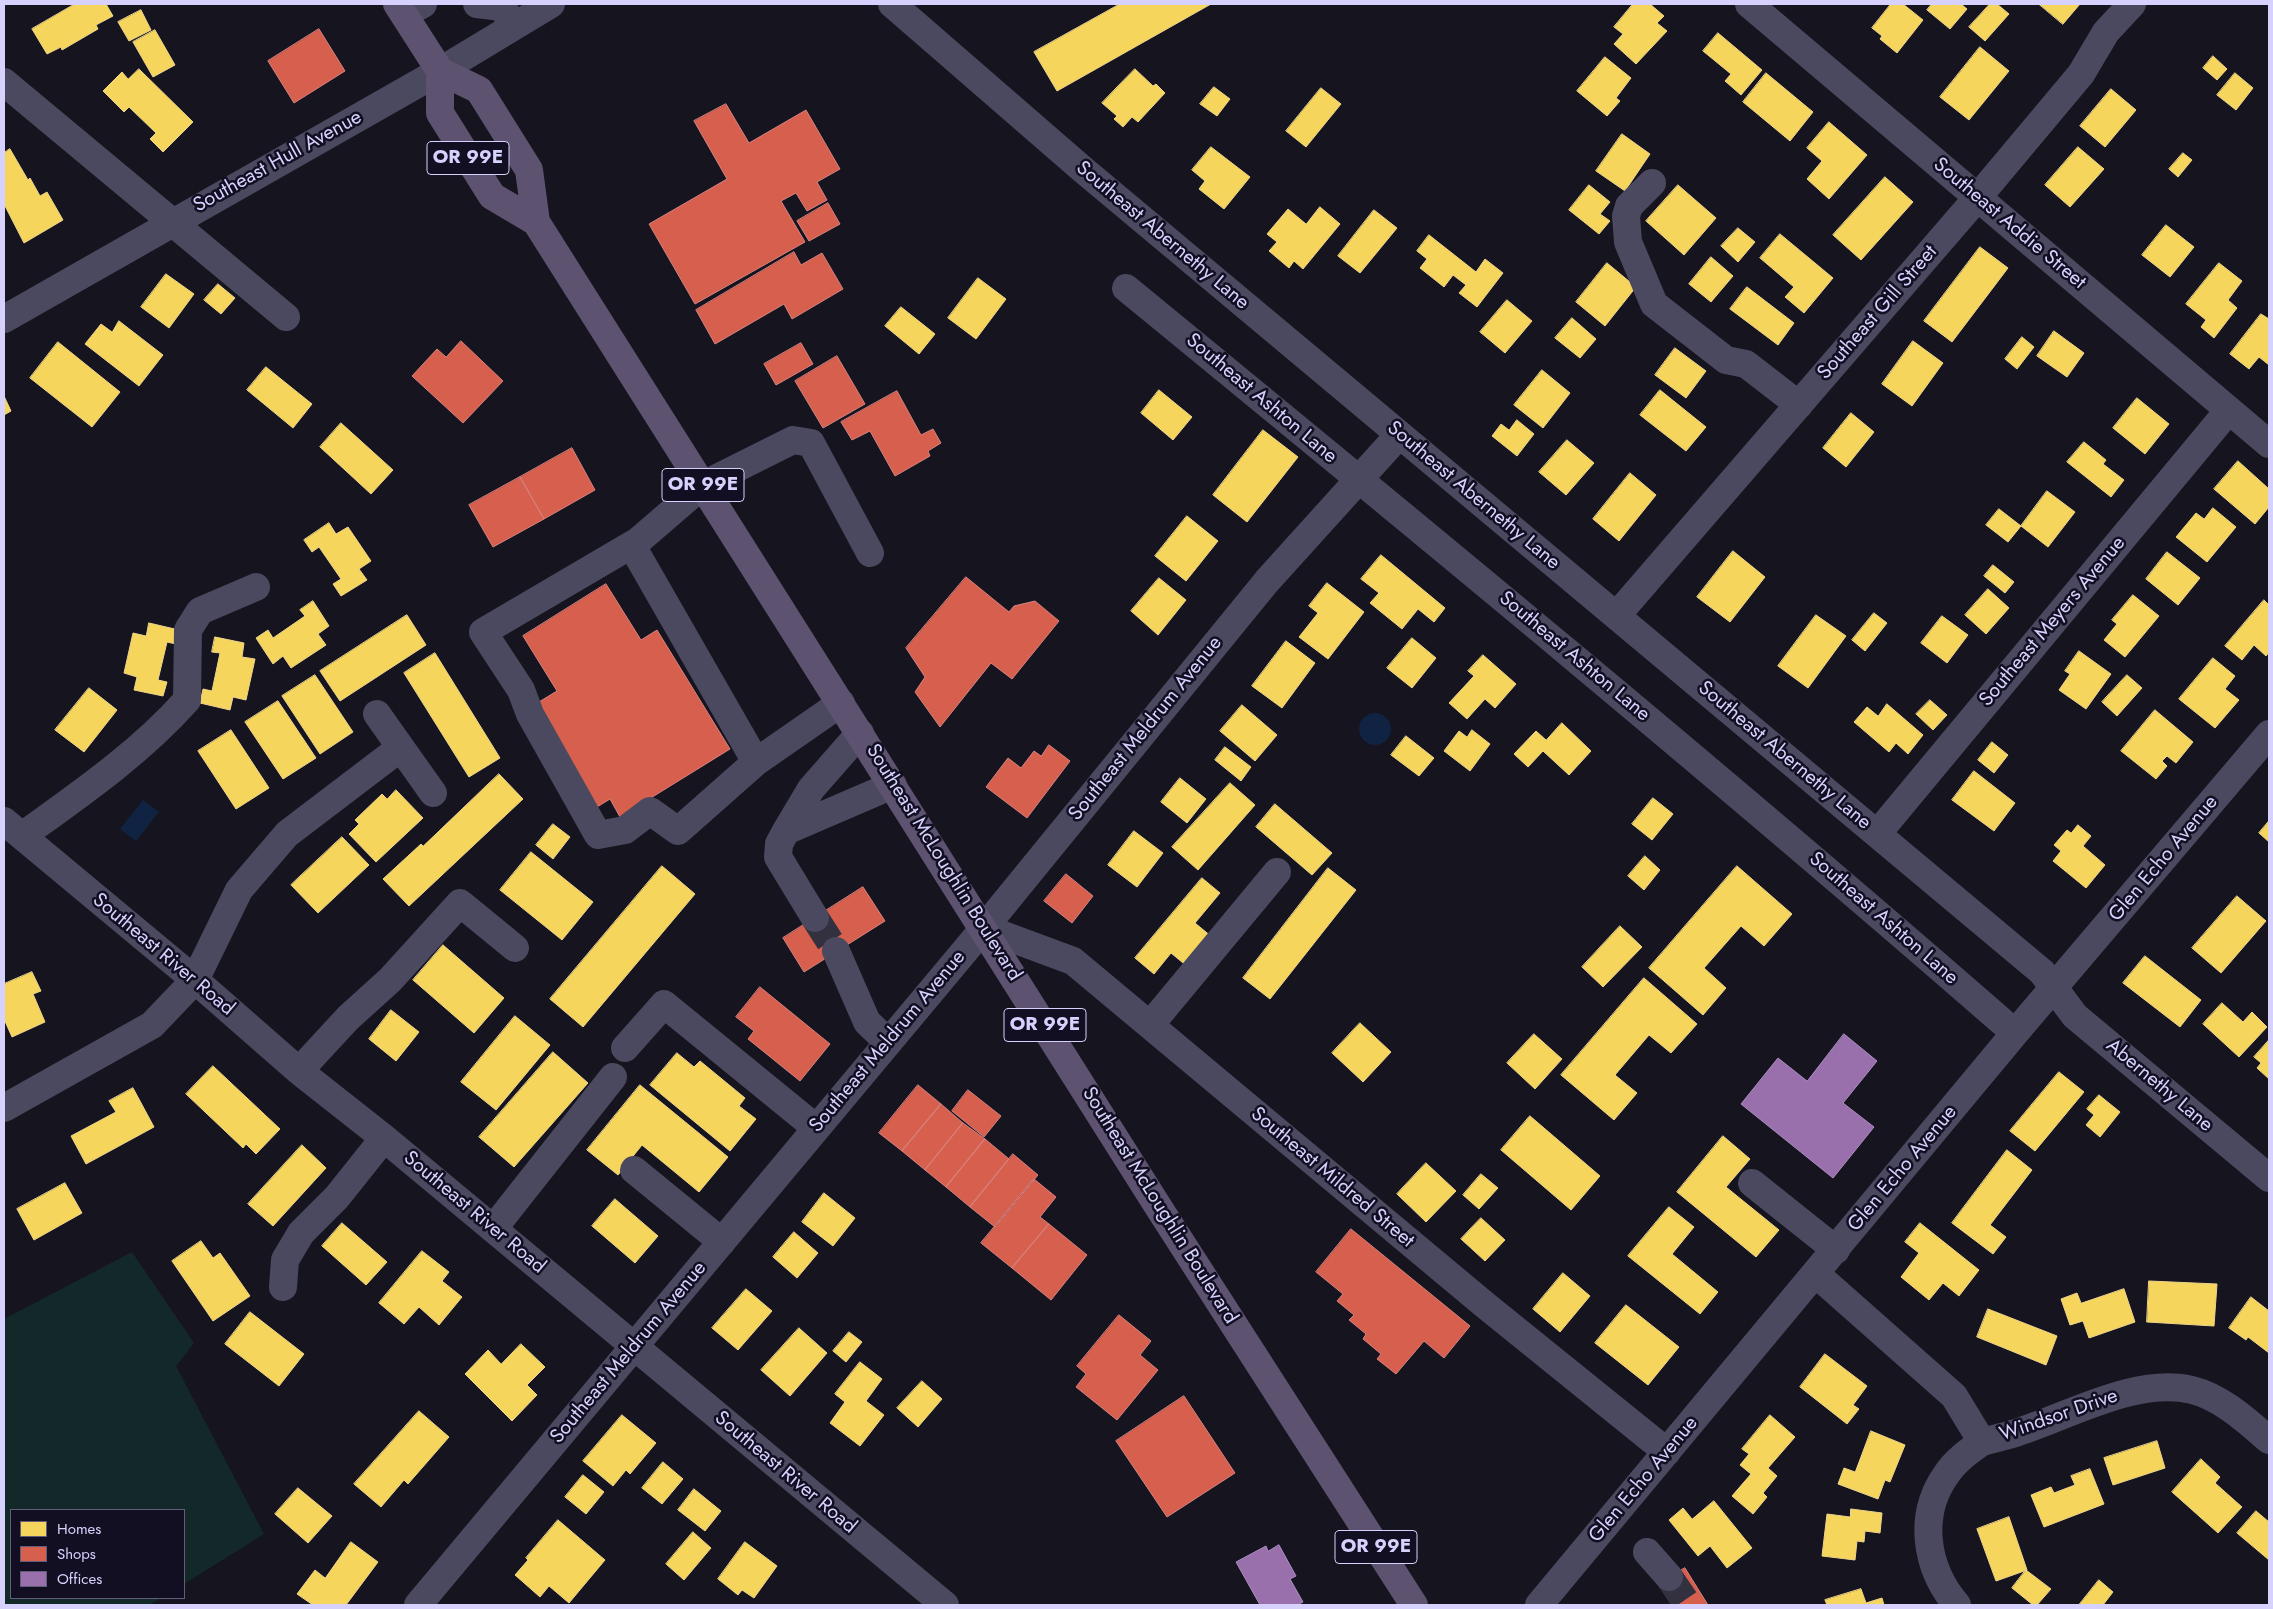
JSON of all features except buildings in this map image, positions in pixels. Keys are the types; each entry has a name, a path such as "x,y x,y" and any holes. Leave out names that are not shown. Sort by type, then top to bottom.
{"main road":[{"path":"408,7 440,71"},
{"name":"Southeast McLoughlin Boulevard","path":"536,222 492,196 440,113 440,71 479,90 529,170 536,222 984,928 1159,1208 1414,1605"}],"street":[{"path":"477,4 502,7 514,26"},
{"name":"Southeast Hull Avenue","path":"4,319 440,71 551,4"},
{"name":"Southeast Abernethy Lane","path":"892,4 1081,168 2042,972 2054,988"},
{"name":"Southeast Addie Street","path":"1749,4 2269,444"},
{"name":"Southeast Gill Street","path":"1617,616 1978,198 2081,74 2106,32 2132,4"},
{"path":"4,82 286,317"},
{"path":"1652,184 1629,206 1626,216 1628,242 1654,304 1726,360 1746,364 1799,405"},
{"name":"Southeast Ashton Lane","path":"1126,288 1693,756 1842,882 2015,1034"},
{"name":"Southeast Meyers Avenue","path":"1878,834 2229,410"},
{"name":"Southeast Meldrum Avenue","path":"418,1605 984,928 1267,581 1399,435"},
{"path":"841,703 756,762 678,831 650,811 625,830 598,834 530,714 521,690 483,632 638,541 703,485 793,440 811,443 870,553"},
{"path":"638,541 635,552 756,762"},
{"path":"13,829 92,785 174,715 187,700 188,630 200,611 256,586"},
{"path":"377,714 433,793"},
{"path":"815,918 778,857 779,844 811,789 860,733"},
{"name":"Glen Echo Avenue","path":"1539,1605 2015,1034 2269,734"},
{"path":"4,1108 152,1025 195,980 239,890 287,834 400,748"},
{"path":"786,831 893,785"},
{"name":"Southeast River Road","path":"13,829 195,980 299,1072 384,1138 945,1605"},
{"path":"1150,1025 1277,872"},
{"path":"299,1072 348,1018 390,980 460,903 515,948"},
{"name":"Southeast Mildred Street","path":"984,928 1073,961 1485,1305 1667,1452"},
{"path":"836,951 867,1022 888,1042"},
{"name":"Abernethy Lane","path":"2054,988 2075,1016 2269,1178"},
{"path":"625,1048 664,1004 816,1128"},
{"path":"493,1228 613,1077"},
{"path":"283,1286 285,1260 301,1233 337,1197 384,1138"},
{"path":"634,1170 722,1242"},
{"path":"1752,1183 1836,1250"},
{"name":"Windsor Drive","path":"1816,1274 1954,1396 1982,1442 2012,1435 2123,1394 2147,1389 2173,1388 2192,1390 2215,1400 2269,1440"},
{"path":"1957,1605 1944,1591 1934,1570 1928,1545 1928,1521 1934,1496 1945,1475 1962,1456 1982,1442"},
{"path":"1647,1552 1669,1577"}],"green space":[{"path":"132,1252 194,1343 176,1366 264,1534 185,1583 185,1509 10,1509 10,1599 159,1599 149,1605 4,1605 4,1319"}],"water":[{"path":"1375,713 1387,717 1391,729 1387,741 1375,745 1363,741 1359,729 1363,717"},
{"path":"143,800 159,812 136,841 120,829"}],"tunnel":[{"path":"815,918 836,951"},
{"path":"1669,1577 1688,1605"}]}
